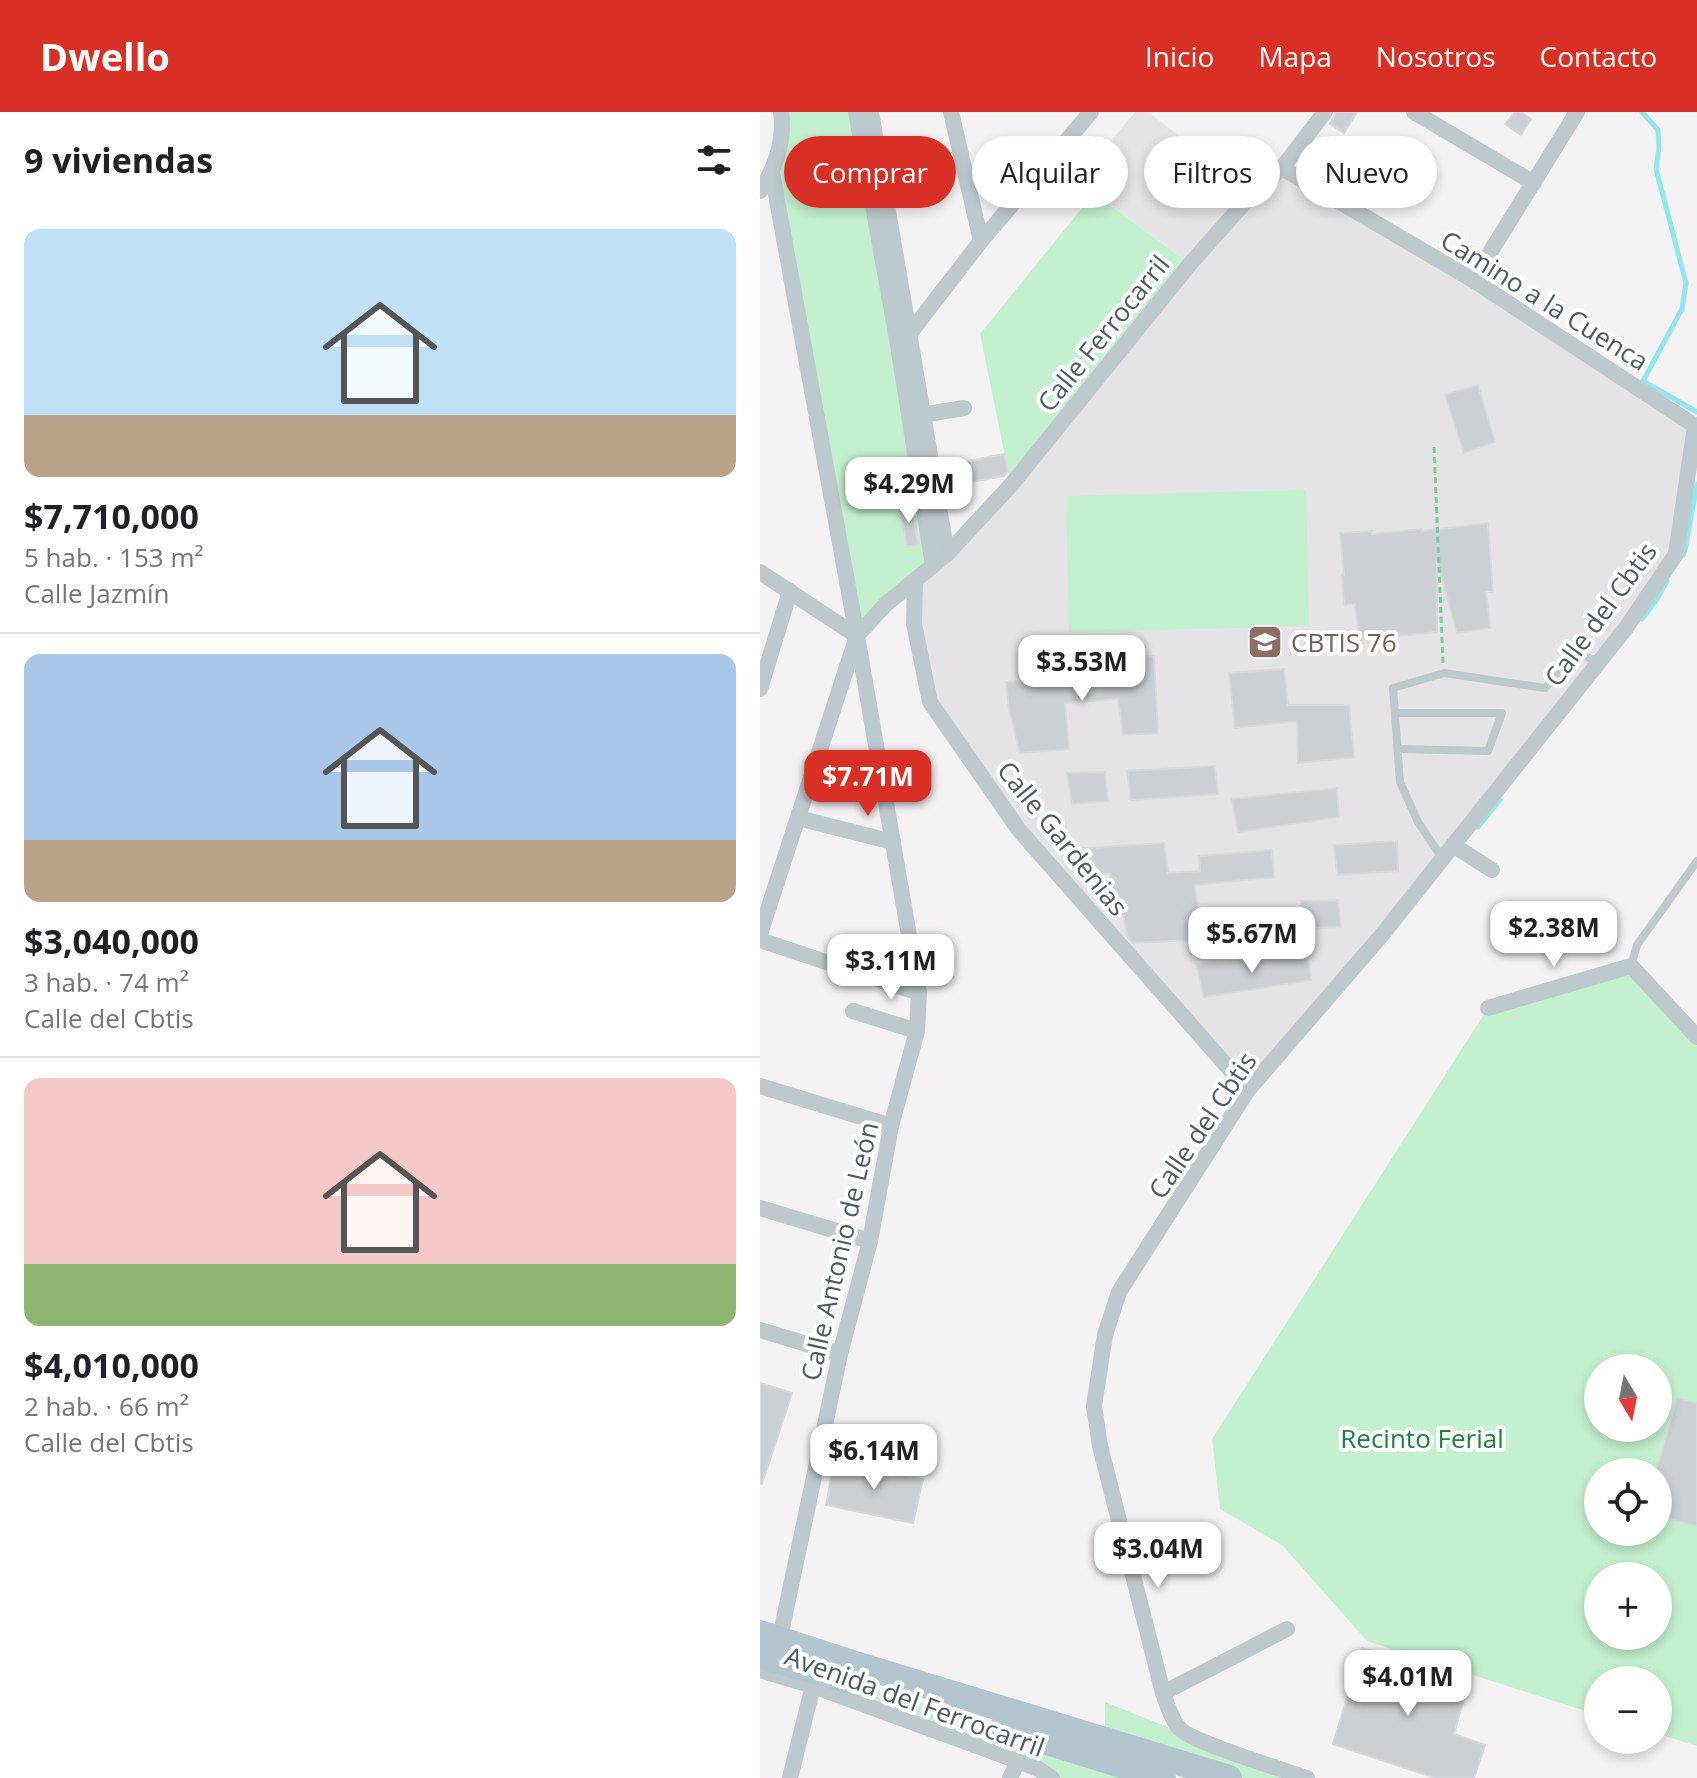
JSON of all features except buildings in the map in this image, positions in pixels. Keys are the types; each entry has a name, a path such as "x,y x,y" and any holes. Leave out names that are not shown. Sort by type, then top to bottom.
{"main road":[{"path":"767,1652 851,1672 1229,1778"},
{"path":"851,1672 1163,1778"}],"street":[{"path":"760,191 772,173 780,149 781,112"},
{"path":"856,112 904,336"},
{"path":"871,112 916,416 933,566"},
{"path":"951,112 981,241"},
{"path":"904,336 1091,112"},
{"name":"Calle Ferrocarril","path":"857,636 886,604 947,554 1011,485 1190,264 1253,193 1282,168 1325,112"},
{"path":"1414,112 1534,183"},
{"path":"1473,280 1577,112"},
{"name":"Camino a la Cuenca","path":"1282,168 1473,280 1696,426"},
{"name":"Calle Antonio de León","path":"767,1652 870,1241 891,1126 917,1031 919,993 772,173"},
{"path":"916,416 964,408"},
{"path":"916,416 947,554"},
{"name":"Calle del Cbtis","path":"1307,1778 1197,1739 1179,1728 1163,1693 1100,1446 1094,1406 1105,1335 1119,1292 1248,1090 1381,936 1626,628 1676,554 1696,426"},
{"path":"760,572 857,636 760,934"},
{"name":"Calle Gardenias","path":"915,581 914,624 930,702 1019,830 1248,1090"},
{"path":"760,689 790,591"},
{"path":"798,818 893,842"},
{"path":"1447,851 1492,870"},
{"path":"760,940 919,993"},
{"path":"1488,1008 1631,966 1697,1037"},
{"path":"853,1011 917,1031"},
{"path":"760,1086 891,1126"},
{"path":"760,1208 870,1241"},
{"path":"760,1330 840,1354"},
{"path":"1163,1693 1287,1629"},
{"name":"Avenida del Ferrocarril","path":"767,1652 813,1686 1018,1761 1052,1778"},
{"path":"790,1778 813,1686"},
{"path":"1010,1778 1018,1761"}],"lane":[{"path":"1447,851 1418,822 1400,782 1393,688 1444,673 1545,688 1578,655 1599,661"},
{"path":"1395,713 1502,713 1488,751 1398,749"},
{"path":"1631,966 1637,945 1697,861"}],"path":[{"path":"1434,447 1444,673"}],"shaded area":[{"name":"CBTIS 76","path":"1135,112 1148,112 1180,136 1144,136 1144,208 1280,208 1282,168 1296,177 1296,208 1346,208 1695,426 1676,554 1248,1090 1035,848 930,702 914,624 918,577 933,566 1189,263 1115,208 1128,208 1128,136 1115,136"}],"green space":[{"path":"781,112 871,112 874,136 784,136 784,208 884,208 933,566 857,636 772,173"},
{"path":"1082,208 1114,208 1190,264 1011,485 980,334"},
{"path":"1306,490 1309,626 1069,632 1066,496"},
{"name":"Recinto Ferial","path":"1631,966 1697,1039 1697,1746 1672,1738 1672,1666 1584,1666 1584,1711 1367,1641 1282,1545 1220,1509 1212,1439 1488,1008"},
{"path":"842,1678 1163,1778 1052,1778 813,1686"},
{"path":"1105,1702 1307,1778 1229,1778 1105,1740"}],"waterway":[{"path":"1642,112 1658,130 1656,169 1686,283 1682,309 1643,381 1697,412"},
{"path":"1683,555 1697,484"},
{"path":"1642,619 1667,581"},
{"path":"1478,827 1500,800"}],"place":[{"name":"CBTIS 76","path":"1265,642"}]}
